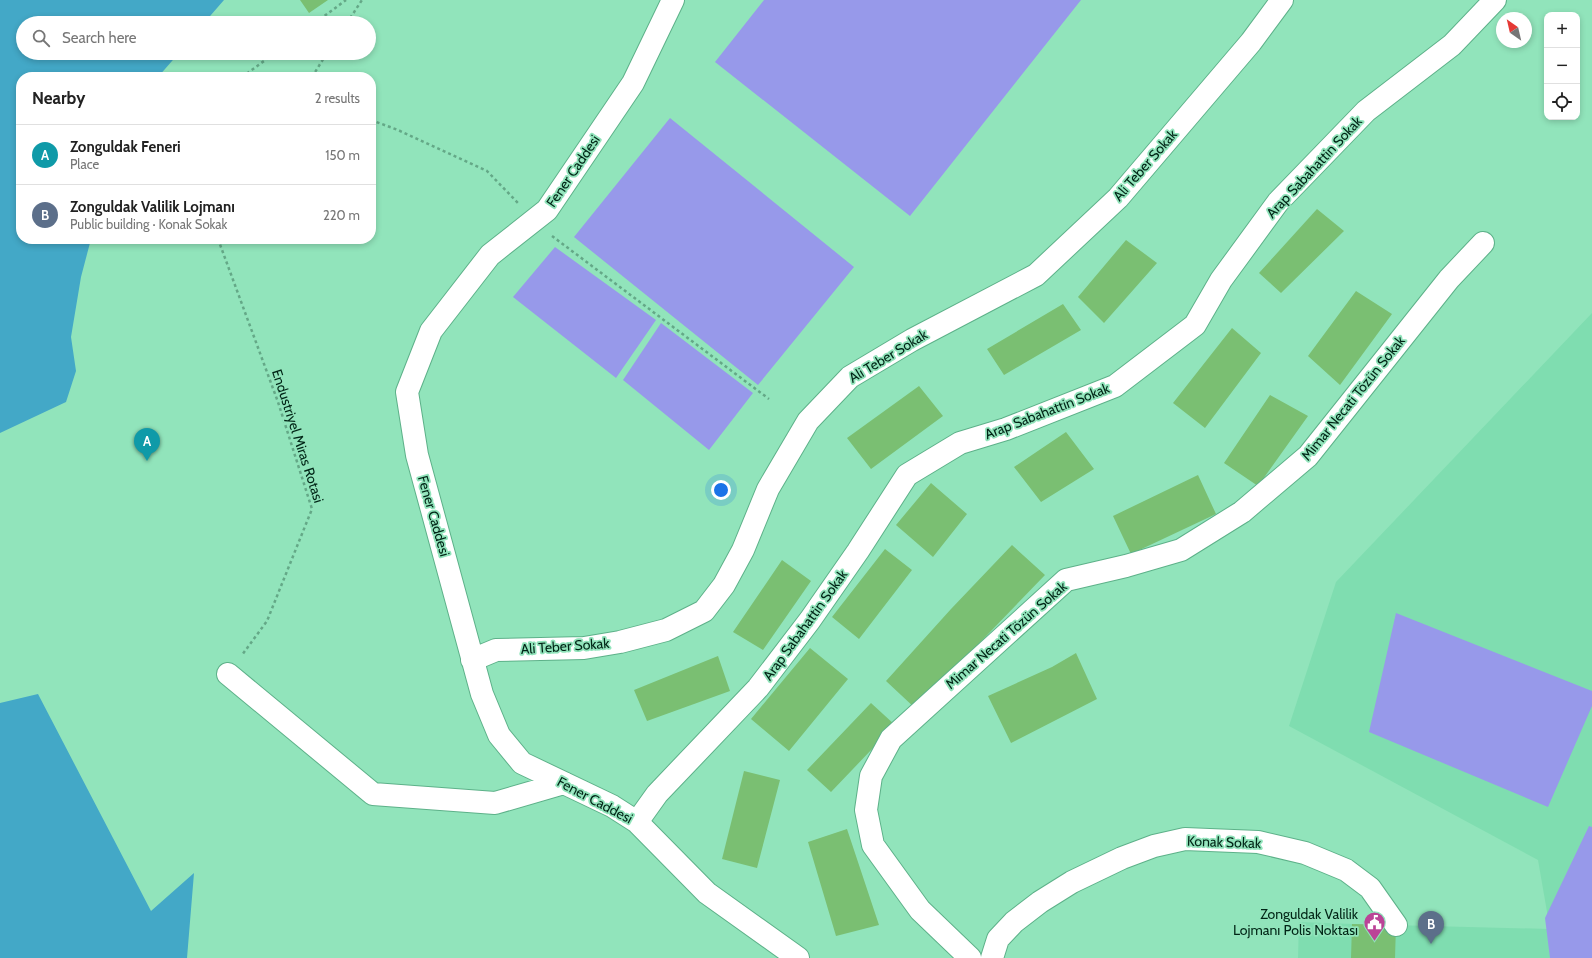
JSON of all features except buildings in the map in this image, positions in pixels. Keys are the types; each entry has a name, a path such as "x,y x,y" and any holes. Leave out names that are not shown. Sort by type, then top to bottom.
{"street":[{"name":"Fener Caddesi","path":"673,0 633,83 547,210 490,255 431,331 407,392 417,454 472,660 482,694 500,735 522,763 612,806 638,822 707,893 798,958"},
{"name":"Ali Teber Sokak","path":"472,660 496,650 584,648 620,642 666,630 704,612 724,585 739,557 768,489 808,421 850,377 912,340 1036,276 1118,198 1251,42 1282,0"},
{"name":"Arap Sabahattin Sokak","path":"638,822 657,794 758,688 810,620 858,551 907,475 960,443 1006,429 1115,386 1195,325 1221,280 1278,202 1366,110 1452,45 1495,0"},
{"name":"Mimar Necati Tözün Sokak","path":"970,958 920,910 873,845 866,810 870,776 891,739 1066,580 1126,566 1181,550 1242,512 1308,456 1449,279 1483,243"},
{"path":"228,674 373,794 495,803 564,783"},
{"name":"Konak Sokak","path":"992,958 998,939 1014,922 1040,902 1072,882 1122,858 1154,846 1185,839 1258,842 1305,853 1346,870 1370,888 1396,925"}],"path":[{"path":"324,16 346,0"},
{"path":"352,16 362,0"},
{"path":"249,72 265,60"},
{"path":"315,72 323,60"},
{"path":"376,122 398,130 487,171 547,232 768,399"},
{"name":"Endustriyel Miras Rotasi","path":"220,244 278,402 312,509 267,621 228,674"}],"shaded area":[{"path":"0,0 224,0 210,16 16,16 16,60 173,60 162,72 16,72 16,244 90,244 81,277 71,337 76,371 66,402 0,433"},
{"path":"764,0 1081,0 910,216 715,62"},
{"path":"670,118 854,267 758,385 574,237"},
{"path":"555,247 656,320 616,378 513,297"},
{"path":"1592,313 1592,958 1298,958 1299,922 1550,929 1538,860 1289,726 1336,582"},
{"path":"661,323 753,393 709,450 623,380"},
{"path":"1396,613 1592,691 1592,706 1548,807 1369,732"},
{"path":"38,694 151,911 194,873 187,958 0,958 0,703"},
{"path":"1589,826 1592,827 1592,958 1550,958 1545,918"}],"place":[{"name":"Zonguldak Feneri","path":"147,461"},
{"name":"Zonguldak Valilik Lojmanı Polis Noktası","path":"1374,942"},
{"name":"Zonguldak Valilik Lojmanı","path":"1431,944"}]}
